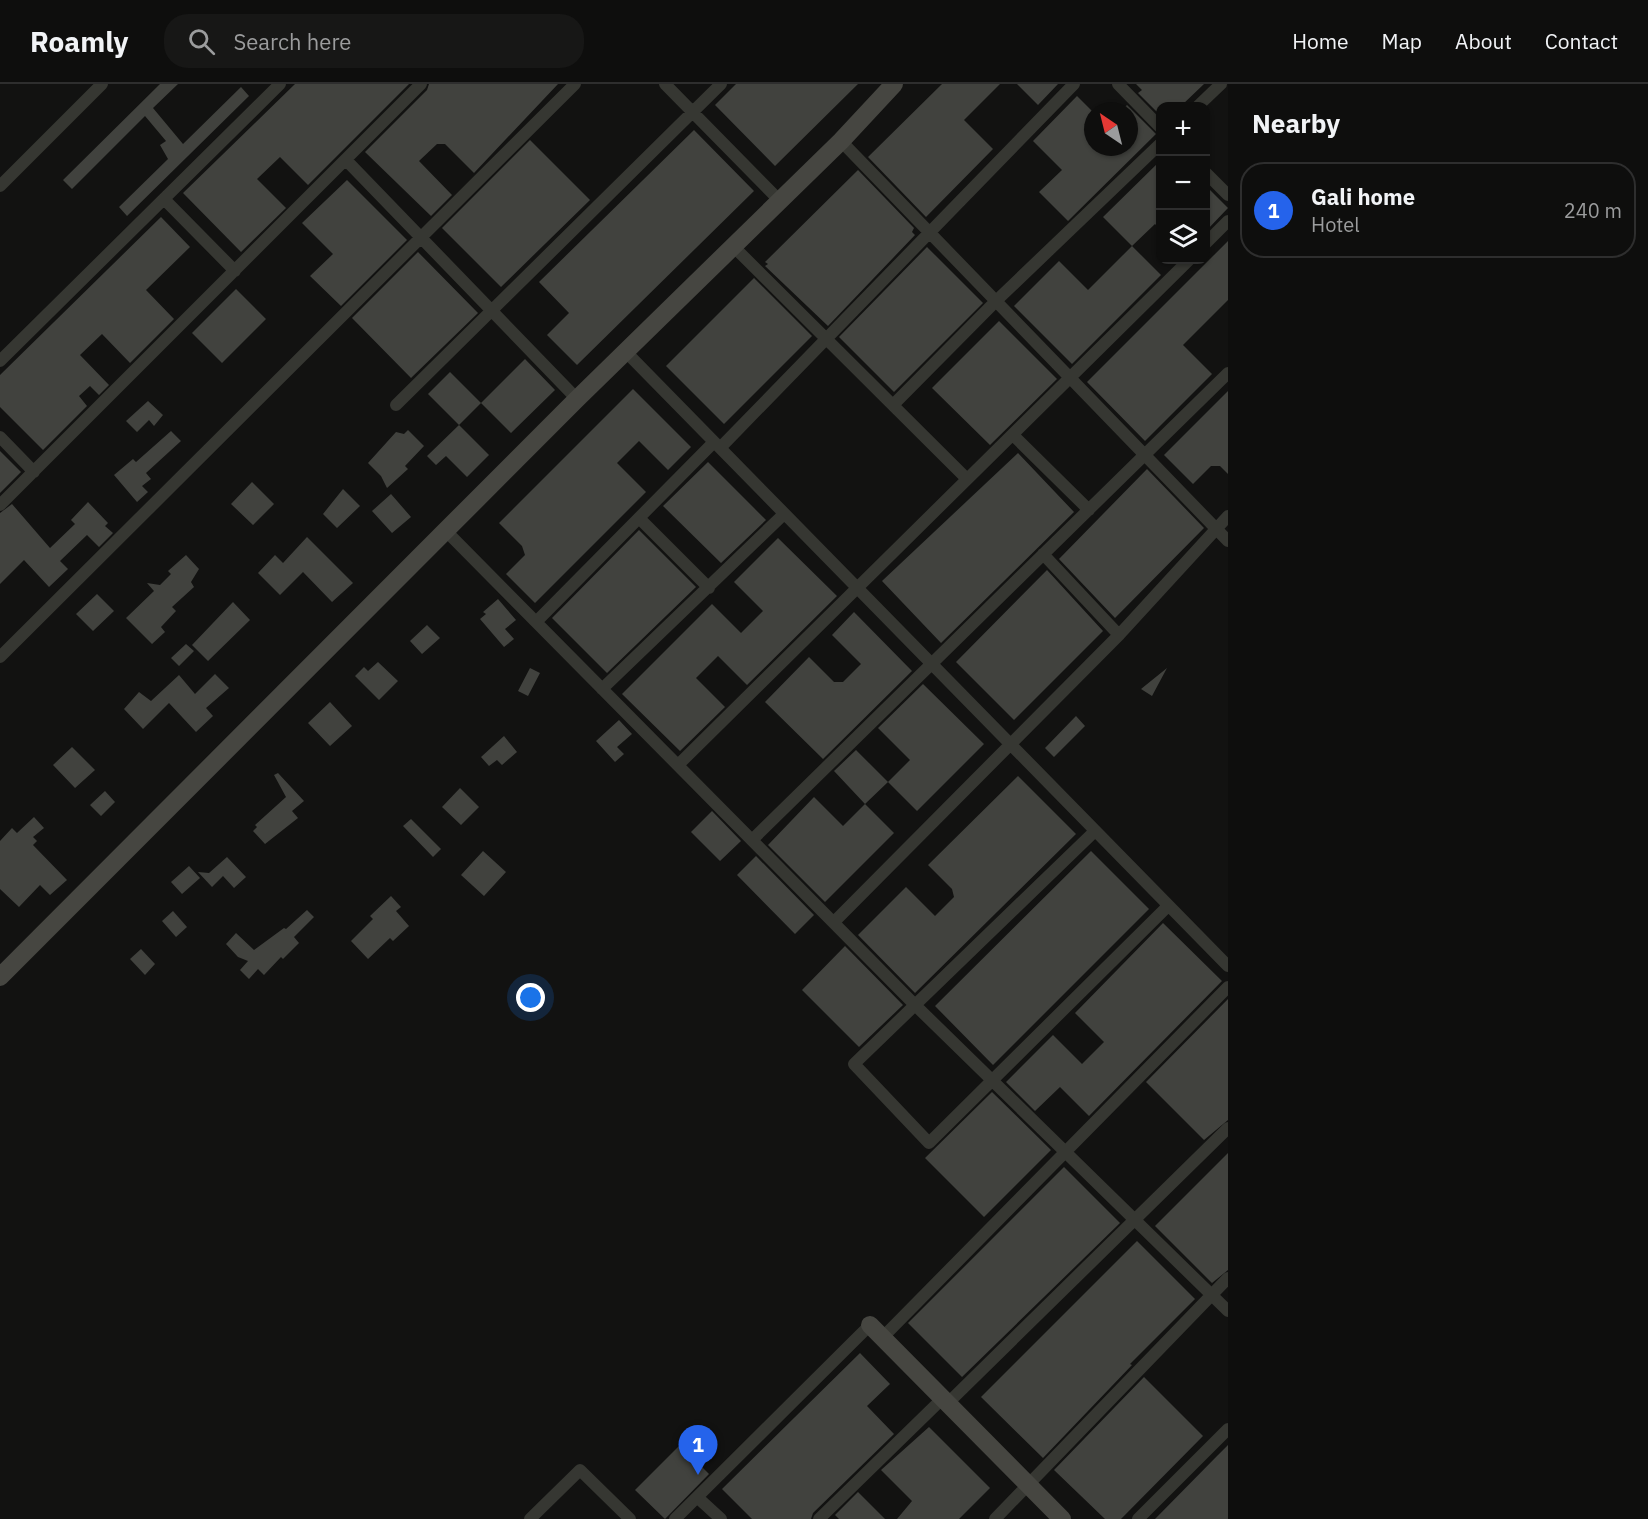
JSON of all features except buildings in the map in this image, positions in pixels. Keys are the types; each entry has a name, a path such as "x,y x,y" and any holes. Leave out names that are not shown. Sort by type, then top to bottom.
{"street":[{"path":"0,186 102,84"},
{"path":"0,505 421,84"},
{"path":"0,657 574,84"},
{"path":"665,84 779,200"},
{"path":"396,405 721,84"},
{"path":"0,977 577,399 841,141 894,84"},
{"path":"536,622 639,518 826,339 1074,84"},
{"path":"1118,84 1156,122"},
{"path":"1202,102 1221,84"},
{"path":"0,362 164,199 272,87"},
{"path":"841,141 1228,541"},
{"path":"893,405 996,301 1156,149"},
{"path":"346,160 422,236 490,312 577,399"},
{"path":"1210,176 1228,195"},
{"path":"164,199 235,271"},
{"path":"1210,239 1228,221"},
{"path":"733,246 967,479"},
{"path":"678,765 1185,264"},
{"path":"626,352 1228,966"},
{"path":"752,840 1228,373"},
{"path":"1013,435 1089,510"},
{"path":"0,437 34,472"},
{"path":"602,689 784,514"},
{"path":"834,922 1119,635 1195,555 1228,516"},
{"path":"639,518 709,588"},
{"path":"446,531 915,1005 1228,1311"},
{"path":"1043,554 1119,635"},
{"path":"1095,831 854,1064 928,1143 1168,906"},
{"path":"675,1519 1066,1151 1228,987"},
{"path":"819,1519 946,1401 1228,1128"},
{"path":"995,1519 1228,1278"},
{"path":"876,1331 1062,1519"},
{"path":"1138,1519 1228,1429"},
{"path":"530,1519 580,1470 630,1519"},
{"path":"697,1497 721,1519"}],"place":[{"name":"Gali home","path":"698,1475"}]}
